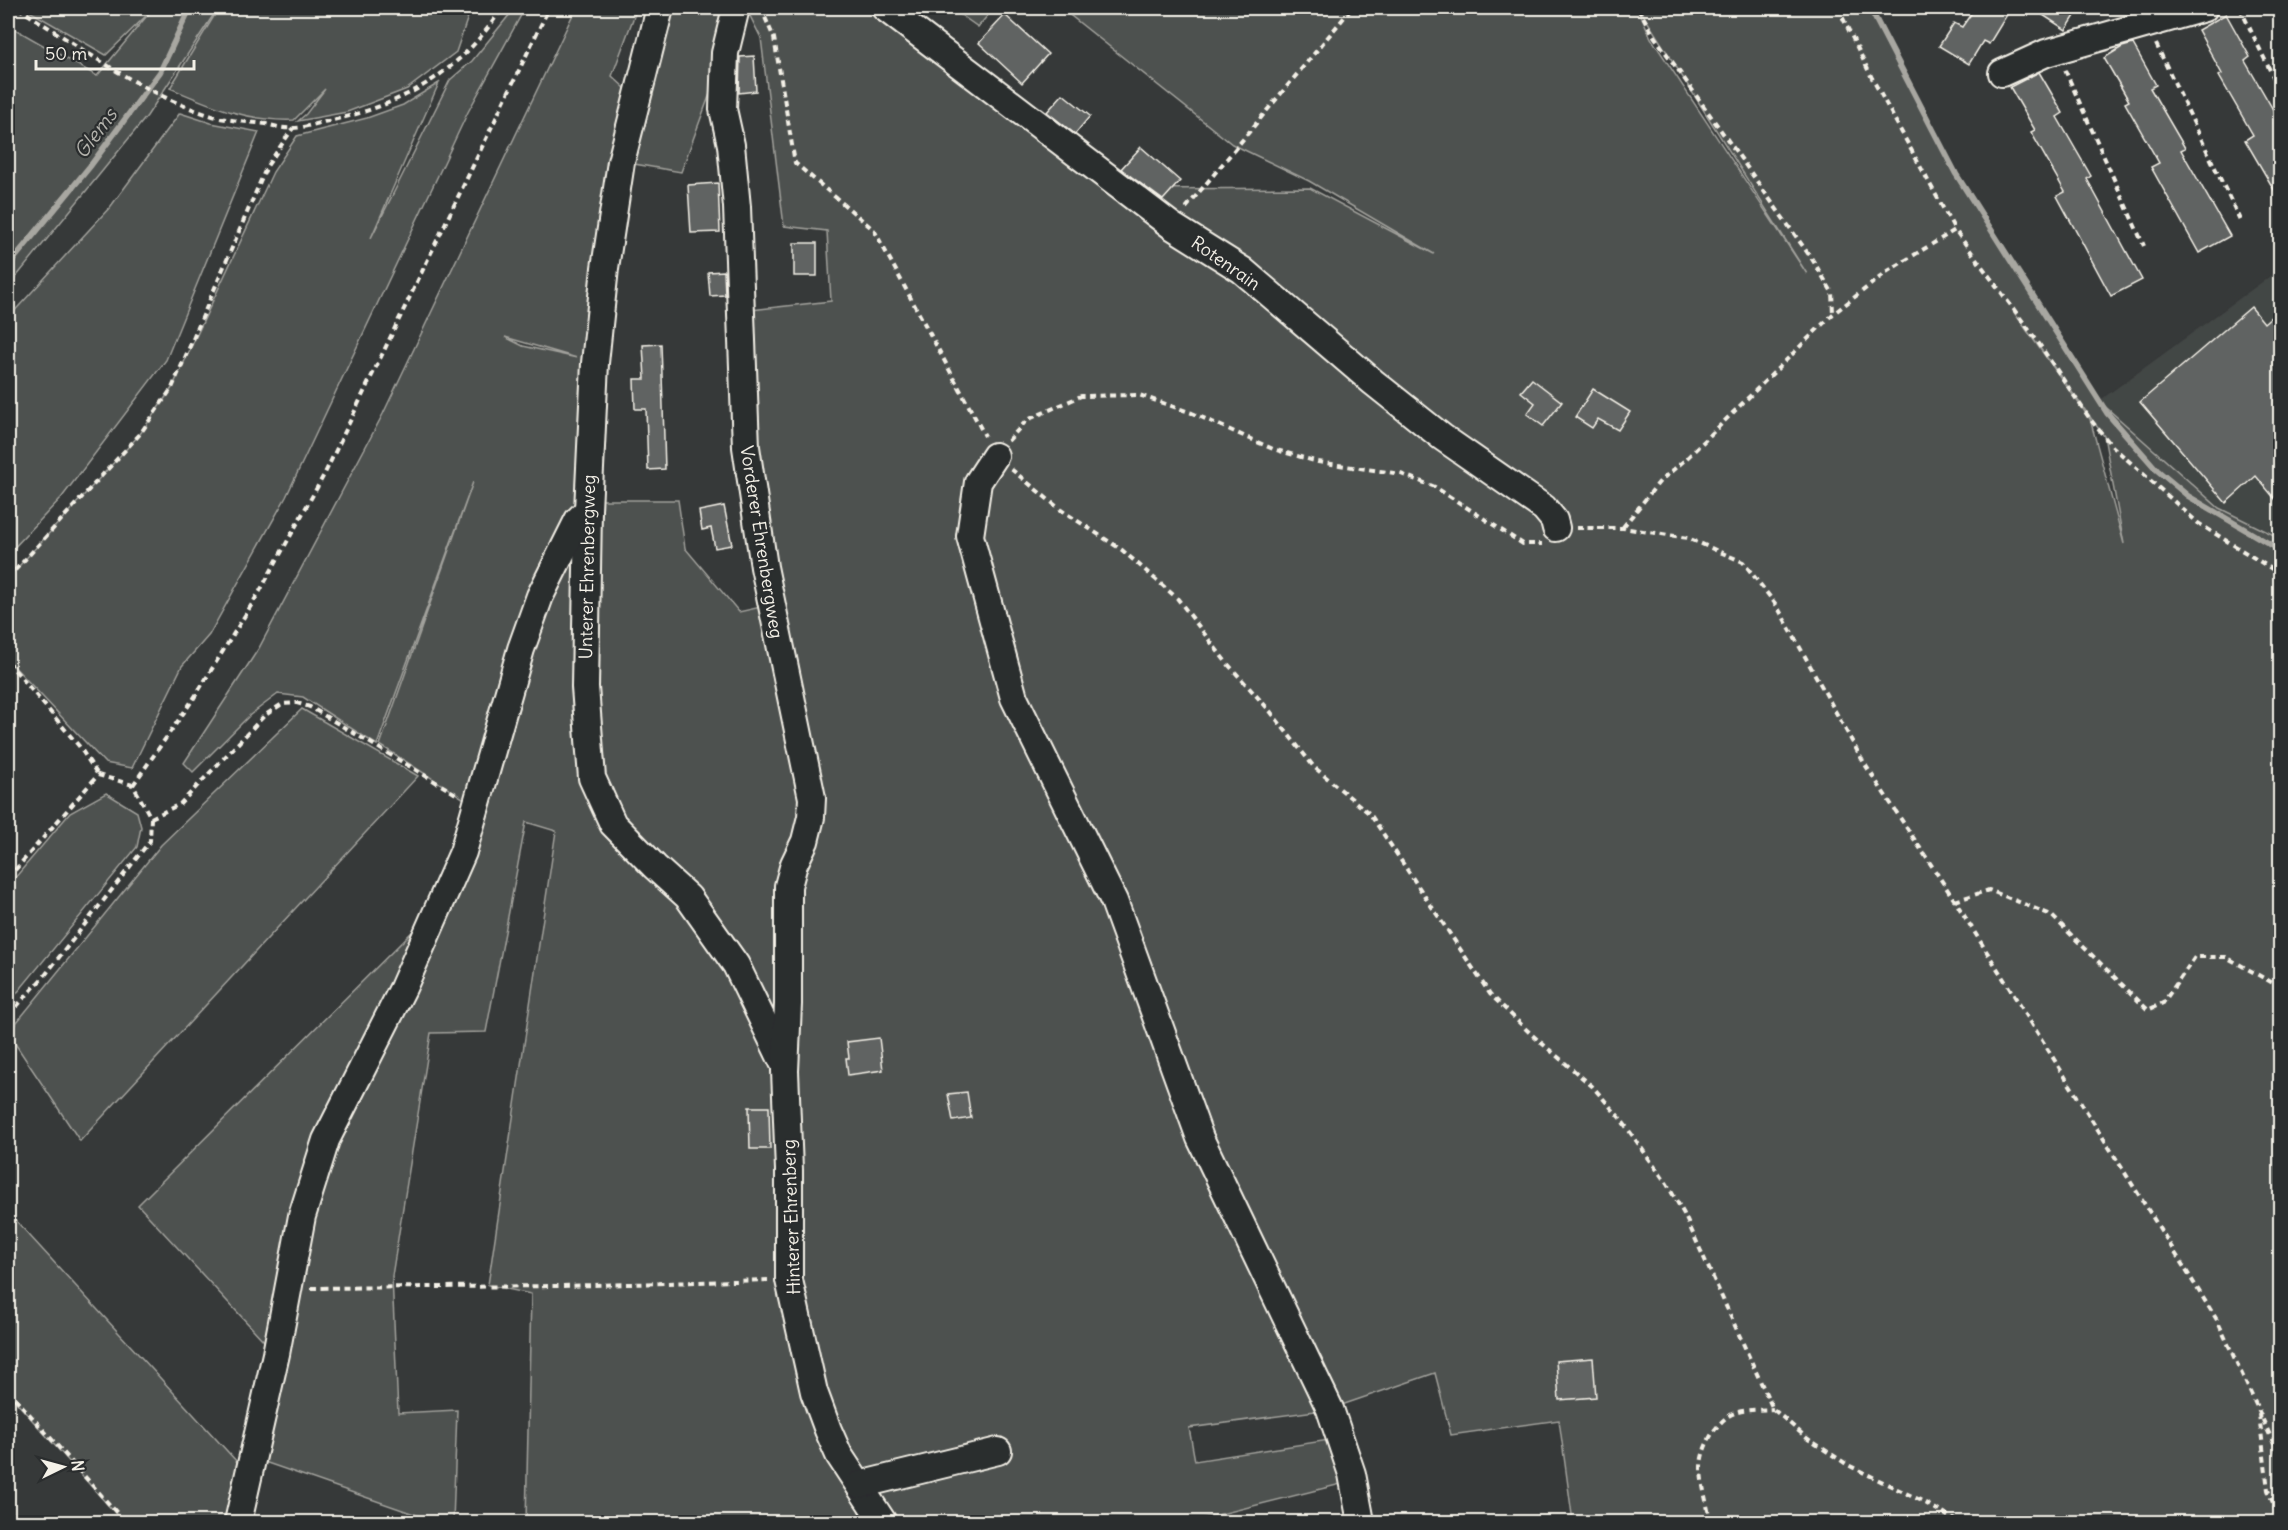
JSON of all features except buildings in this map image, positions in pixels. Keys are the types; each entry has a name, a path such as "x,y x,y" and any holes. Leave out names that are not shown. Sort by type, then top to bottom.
{"lane":[{"name":"Unterer Ehrenbergweg","path":"660,8 621,162 605,268 595,363 588,510 585,708 592,778 613,824 654,867 688,897 736,965 782,1059 785,1071"},
{"name":"Vorderer Ehrenbergweg","path":"736,8 724,53 723,109 731,145 737,207 746,447 764,567 812,798 805,841 794,864 788,886 788,1004 785,1071"},
{"name":"Rotenrain","path":"885,8 1173,226 1242,270 1373,382 1442,437 1544,508 1554,520 1556,528"},
{"path":"2002,73 2056,50 2204,8"},
{"path":"995,456 978,482 970,536 1014,698 1114,902 1200,1138 1330,1409 1352,1474 1361,1522"},
{"path":"238,1522 289,1288 302,1216 326,1140 403,988 463,852 521,649 540,596 578,520 588,510"},
{"name":"Hinterer Ehrenberg","path":"785,1071 789,1170 789,1280 814,1392 839,1455 883,1522"},
{"path":"859,1485 998,1451"}],"path":[{"path":"18,8 131,80 176,101 217,117 293,129 366,112 402,98 440,75 464,54 490,26 502,8"},
{"path":"133,786 194,699 260,591 325,473 549,8"},
{"path":"761,8 774,38 795,163 874,231 995,456 1061,510 1122,550 1177,598 1226,662 1270,711 1314,766 1370,814 1490,994 1531,1034 1592,1086 1620,1118 1667,1184 1684,1214 1773,1409 1808,1439 1848,1465 1922,1501 1958,1522"},
{"path":"1173,226 1204,183 1352,8"},
{"path":"1638,8 1654,36 1812,259 1832,292 1833,314"},
{"path":"1838,8 1872,78 1955,230 2035,338 2090,419 2112,446 2198,523 2280,574"},
{"path":"2240,8 2280,92"},
{"path":"2147,24 2240,220"},
{"path":"2056,50 2145,246"},
{"path":"8,578 140,434 172,388 267,165 293,129"},
{"path":"1623,528 1660,481 1686,459 1833,314 1888,271 1955,230"},
{"path":"995,456 1027,420 1081,396 1139,395 1192,413 1273,449 1318,462 1401,474 1427,484 1523,544 1539,545 1550,540 1556,528 1623,528 1688,538 1743,562 1777,606 1864,763 1955,901 2217,1320 2280,1457"},
{"path":"8,662 79,746 98,775 133,786 151,818 150,841 46,974 8,1016"},
{"path":"151,818 180,804 264,716 282,704 297,703 334,720 477,807"},
{"path":"8,878 98,775"},
{"path":"1955,901 1989,890 2051,915 2148,1010 2163,1003 2195,957 2226,957 2280,987"},
{"path":"289,1288 561,1287 789,1280"},
{"path":"8,1390 125,1522"},
{"path":"1710,1522 1701,1466 1704,1451 1724,1420 1736,1413 1773,1409"},
{"path":"2259,1409 2268,1490 2280,1521"}],"shaded area":[{"path":"24,8 218,8 147,116 8,287 8,25 97,76 151,11 106,55"},
{"path":"219,8 471,8 456,52 407,89 347,112 298,121 325,89 294,120 277,120 230,112 170,88"},
{"path":"513,8 525,8 468,112 286,497 209,635 182,666 132,768 105,763 8,660 8,578 140,434 172,388 273,172 297,136 367,118 403,105 439,83 371,238 450,80 472,61"},
{"path":"576,8 637,8 612,76 637,99 669,8 729,8 725,53 681,172 622,162 598,500 678,500 685,548 739,612 770,605 746,447 742,311 831,301 827,231 784,226 761,38 746,8 878,8 1124,189 1310,188 1434,254 1309,181 1232,144 1061,8 1638,8 1651,38 1807,274 1639,8 1870,8 1956,174 2099,401 2219,508 2280,538 2280,1522 1573,1522 1559,1420 1451,1435 1435,1373 1330,1409 1189,1428 1195,1461 1329,1440 1341,1484 1189,1522 526,1522 531,1294 488,1285 556,831 526,822 486,1032 431,1033 392,1276 398,1413 457,1410 453,1522 437,1522 253,1458 276,1354 138,1205 441,903 477,807 380,745 473,482 377,745 303,697 278,694 250,715 193,772 184,763 259,648 383,414","holes":["2013,311 2104,436 2124,544 2090,419","505,337 577,358 523,346"]},
{"path":"951,8 994,8 978,27"},
{"path":"180,113 211,123 259,132 166,360 62,497 8,554 8,318 111,206"},
{"path":"2280,269 2280,538 2219,508 2099,401"},
{"path":"302,709 418,776 80,1141 8,1033 161,845"},
{"path":"106,793 137,812 141,827 137,847 8,1004 8,886 70,813"},
{"path":"8,1212 249,1475 238,1522 123,1522 8,1393"}],"waterway":[{"name":"Glems","path":"8,266 91,165 160,72 190,8"},
{"path":"1870,8 1956,174 2107,413 2157,470 2188,496 2280,550"}]}
